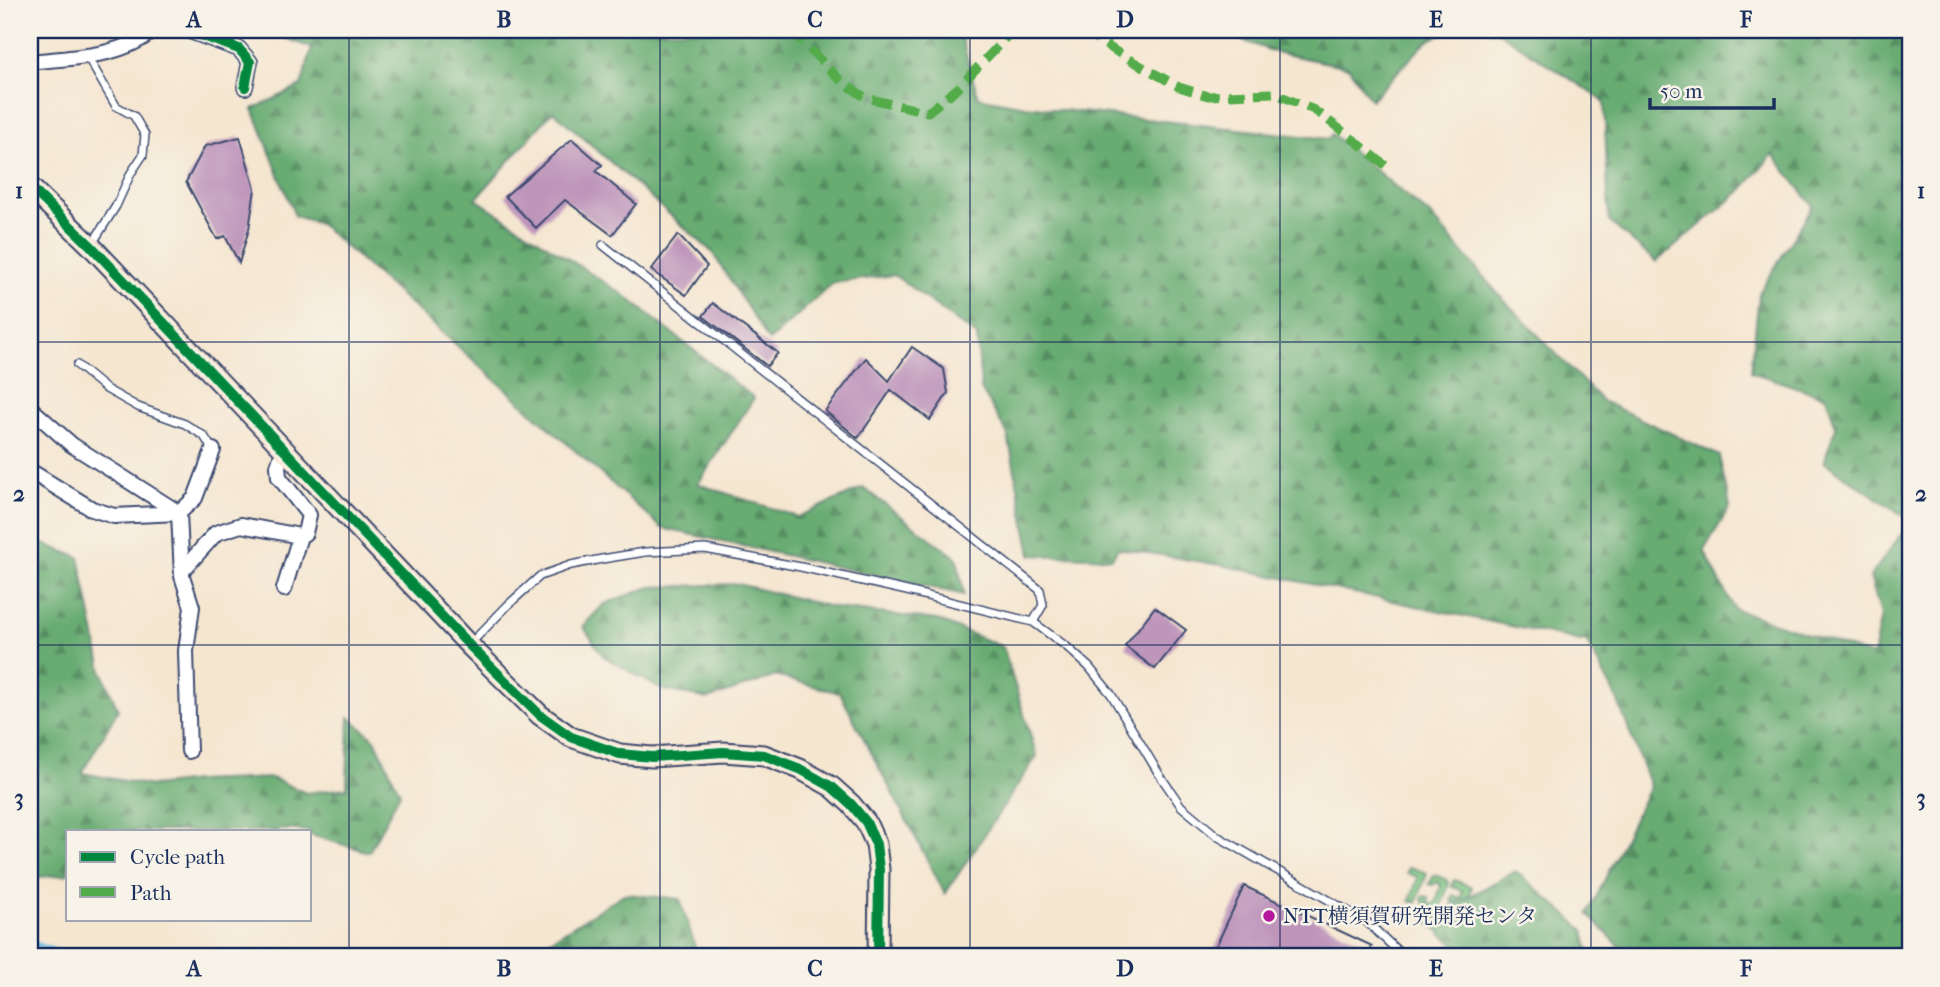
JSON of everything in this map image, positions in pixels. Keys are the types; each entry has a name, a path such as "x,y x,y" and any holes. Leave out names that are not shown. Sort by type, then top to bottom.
{"street":[{"path":"30,62 86,56 130,45 153,30"},
{"path":"187,30 239,49 250,62 245,87"},
{"path":"30,187 91,246 469,645 540,715 571,737 620,754 652,757 723,752 764,755 800,769 832,787 851,804 866,822 876,844 878,957"},
{"path":"30,408 72,445 178,513"},
{"path":"284,449 278,466 279,477 309,516 284,589"},
{"path":"30,471 92,509 114,516 178,513 195,498 214,450"},
{"path":"178,513 182,571 191,607 186,651 189,751"},
{"path":"182,571 216,533 229,529 241,526 300,536"}],"lane":[{"path":"86,56 116,106 134,116 145,135 143,155 91,246"},
{"path":"603,245 1040,590 1043,605 1033,622"},
{"path":"77,365 106,389 138,407 185,425 204,436 214,450"},
{"path":"469,645 540,576 571,565 602,559 645,552 705,549 801,567 1033,622 1068,647 1104,685 1181,806 1217,836 1367,922 1404,957"}],"green space":[{"path":"265,30 949,30 962,39 978,97 1025,106 1329,139 1332,134 1432,217 1499,295 1602,401 1719,456 1730,507 1704,550 1734,609 1873,656 1881,615 1870,577 1910,522 1910,957 1630,957 1588,914 1650,786 1617,699 1587,642 1221,565 1118,548 1112,558 1031,555 1008,435 981,389 977,336 894,275 833,283 769,341 712,252 553,111 476,199 624,295 754,398 698,484 798,517 863,488 957,558 964,595 662,528 320,224 295,216 253,109 301,86 312,48"},
{"path":"1213,30 1449,30 1427,41 1371,100 1348,67 1275,52"},
{"path":"1489,30 1910,30 1910,520 1824,462 1836,427 1826,397 1751,372 1759,293 1813,206 1773,154 1741,191 1656,262 1609,221 1604,101 1500,33"},
{"path":"30,539 79,557 102,671 118,710 82,773 152,786 272,778 306,793 347,788 349,717 375,739 400,793 369,852 312,836 312,830 66,830 66,874 30,878"},
{"path":"738,584 836,608 937,620 1003,647 1037,756 945,894 840,693 776,676 708,699 661,689 603,656 583,626 604,604 650,587"},
{"path":"1409,867 1427,873 1416,903 1410,901 1418,877 1407,873"},
{"path":"1516,871 1584,930 1590,957 1468,957 1426,920"},
{"path":"1434,876 1449,883 1441,906 1434,911 1427,909 1422,899 1424,896 1429,897 1428,903 1432,905 1436,902 1441,886 1438,882 1429,884"},
{"path":"1454,880 1472,887 1461,919 1443,913 1445,907 1455,910 1458,903 1451,901 1453,895 1461,898 1463,891 1452,886"},
{"path":"624,894 680,899 698,957 541,957 536,949"}],"building":[{"path":"240,137 255,189 249,229 239,263 225,236 217,239 186,182 205,146"},
{"path":"572,139 602,165 596,171 636,204 612,235 565,200 536,228 505,196"},
{"path":"678,235 707,266 686,295 651,270"},
{"path":"713,303 778,353 767,366 703,316"},
{"path":"912,347 944,369 948,393 930,420 891,390 858,438 825,411 866,358 889,381"},
{"path":"1155,607 1186,630 1155,669 1125,646"},
{"name":"NTT横須賀研究開発センタ","path":"1244,886 1372,946 1367,957 1211,957"}],"waterway":[{"path":"30,942 72,957"}],"marked path":[{"path":"791,30 840,80 866,98 928,112 959,87 1013,30"},
{"path":"1083,30 1179,87 1208,96 1274,93 1314,110 1392,171"}],"cycle path":[{"path":"187,30 239,49 250,62 245,87"},
{"path":"30,187 91,246 469,645 540,715 571,737 620,754 652,757 723,752 764,755 800,769 832,787 851,804 866,822 876,844 879,869 878,957"}],"place":[{"name":"NTT横須賀研究開発センタ","path":"1269,916"}]}
